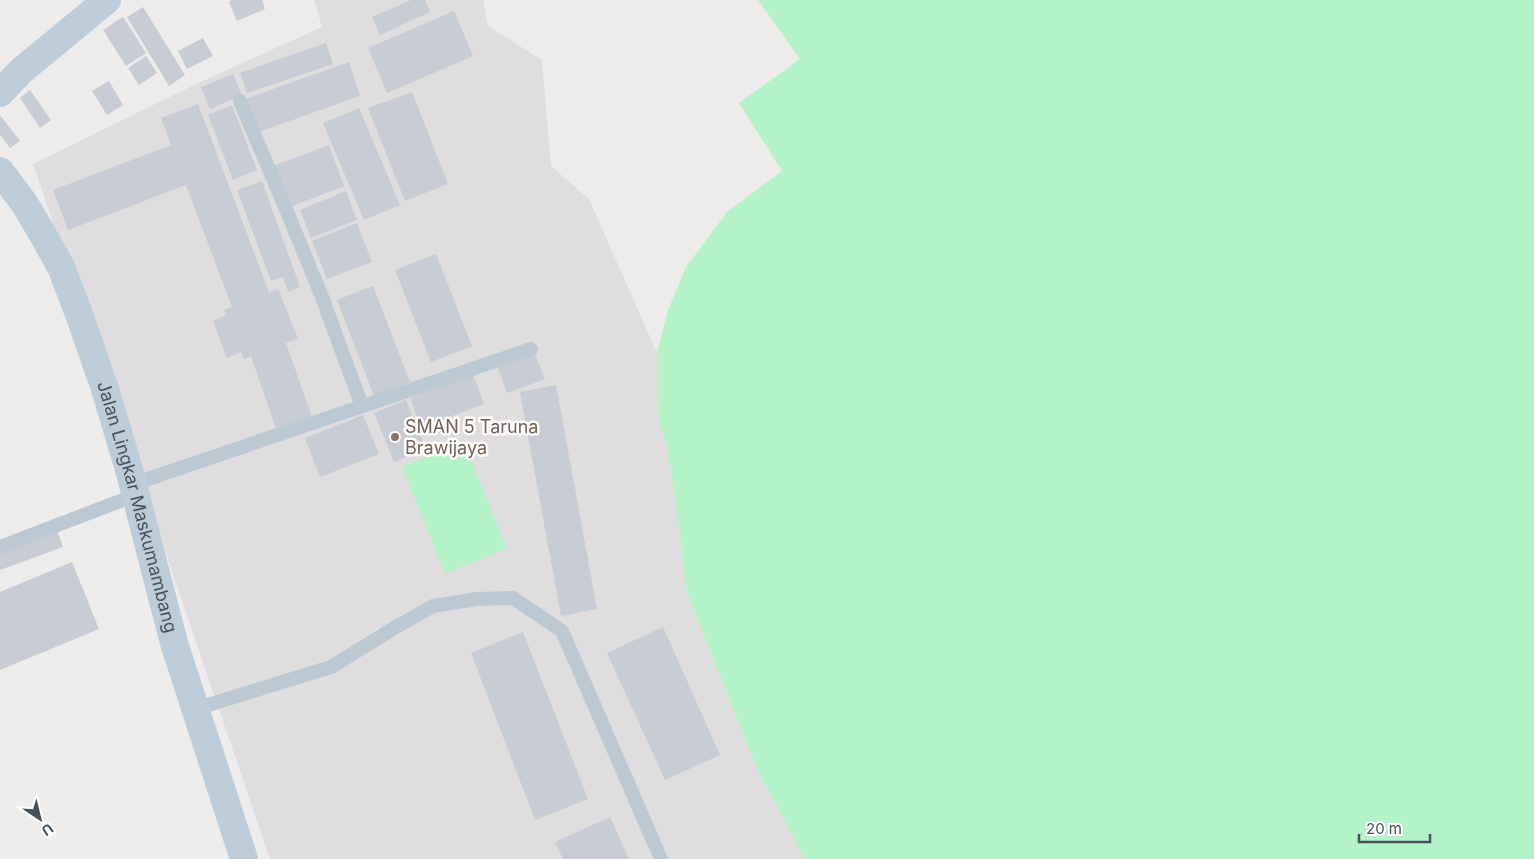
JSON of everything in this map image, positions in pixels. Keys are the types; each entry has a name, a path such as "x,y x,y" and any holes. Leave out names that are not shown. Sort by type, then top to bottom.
{"street":[{"path":"0,92 21,71 107,0"},
{"name":"Jalan Lingkar Maskumambang","path":"0,170 42,232 61,267 80,317 105,389 134,490 174,643 244,859"}],"lane":[{"path":"240,101 314,278 362,406"},
{"path":"0,547 134,490 362,406 532,349"},
{"path":"195,709 331,668 433,606 478,599 513,598 562,631 661,859"}],"shaded area":[{"name":"SMAN 5 Taruna Brawijaya","path":"314,0 483,0 488,26 542,60 551,166 589,199 657,353 657,401 660,426 668,449 687,593 758,772 805,859 270,859 33,164 196,84 322,27"}],"green space":[{"path":"758,0 1534,0 1534,859 805,859 758,772 687,593 668,449 660,426 657,401 657,353 668,310 686,267 727,212 782,171 739,103 800,59"},
{"path":"464,442 507,549 445,574 402,467"}],"building":[{"path":"232,0 262,0 265,9 237,21 229,2"},
{"path":"411,0 425,0 430,12 380,35 372,17"},
{"path":"143,7 185,75 169,86 127,17"},
{"path":"454,11 473,56 387,93 368,48"},
{"path":"123,17 146,53 126,66 103,30"},
{"path":"203,38 213,56 187,69 178,51"},
{"path":"326,43 333,64 247,93 240,73"},
{"path":"146,56 157,73 139,85 128,68"},
{"path":"349,62 360,96 256,133 245,99"},
{"path":"233,74 242,95 210,109 201,87"},
{"path":"109,81 123,105 107,115 92,91"},
{"path":"30,90 51,120 40,128 20,98"},
{"path":"412,92 448,184 405,201 368,108"},
{"path":"198,104 269,292 278,289 298,338 286,343 313,420 277,432 251,356 244,359 241,352 227,358 213,321 226,315 224,310 232,307 186,185 68,230 53,190 171,145 161,118"},
{"path":"232,105 257,170 233,180 208,115"},
{"path":"359,108 400,205 364,220 323,123"},
{"path":"0,115 20,141 10,148 0,135"},
{"path":"329,145 344,186 288,208 273,166"},
{"path":"262,181 300,287 288,292 283,277 271,281 237,190"},
{"path":"346,191 357,220 311,238 300,210"},
{"path":"357,223 372,262 327,279 312,241"},
{"path":"436,254 472,346 431,362 395,270"},
{"path":"373,286 410,382 374,396 337,300"},
{"path":"534,351 545,379 507,393 497,366"},
{"path":"473,374 484,404 421,428 410,398"},
{"path":"556,385 597,609 561,616 520,392"},
{"path":"406,400 426,449 394,462 374,413"},
{"path":"363,415 379,454 320,477 305,438"},
{"path":"56,527 63,547 0,570 0,549"},
{"path":"72,562 99,629 0,670 0,592"},
{"path":"663,627 720,755 665,780 607,653"},
{"path":"523,632 588,799 535,820 471,653"},
{"path":"610,817 629,859 563,859 555,842"}],"place":[{"name":"SMAN 5 Taruna Brawijaya","path":"395,437"}]}
